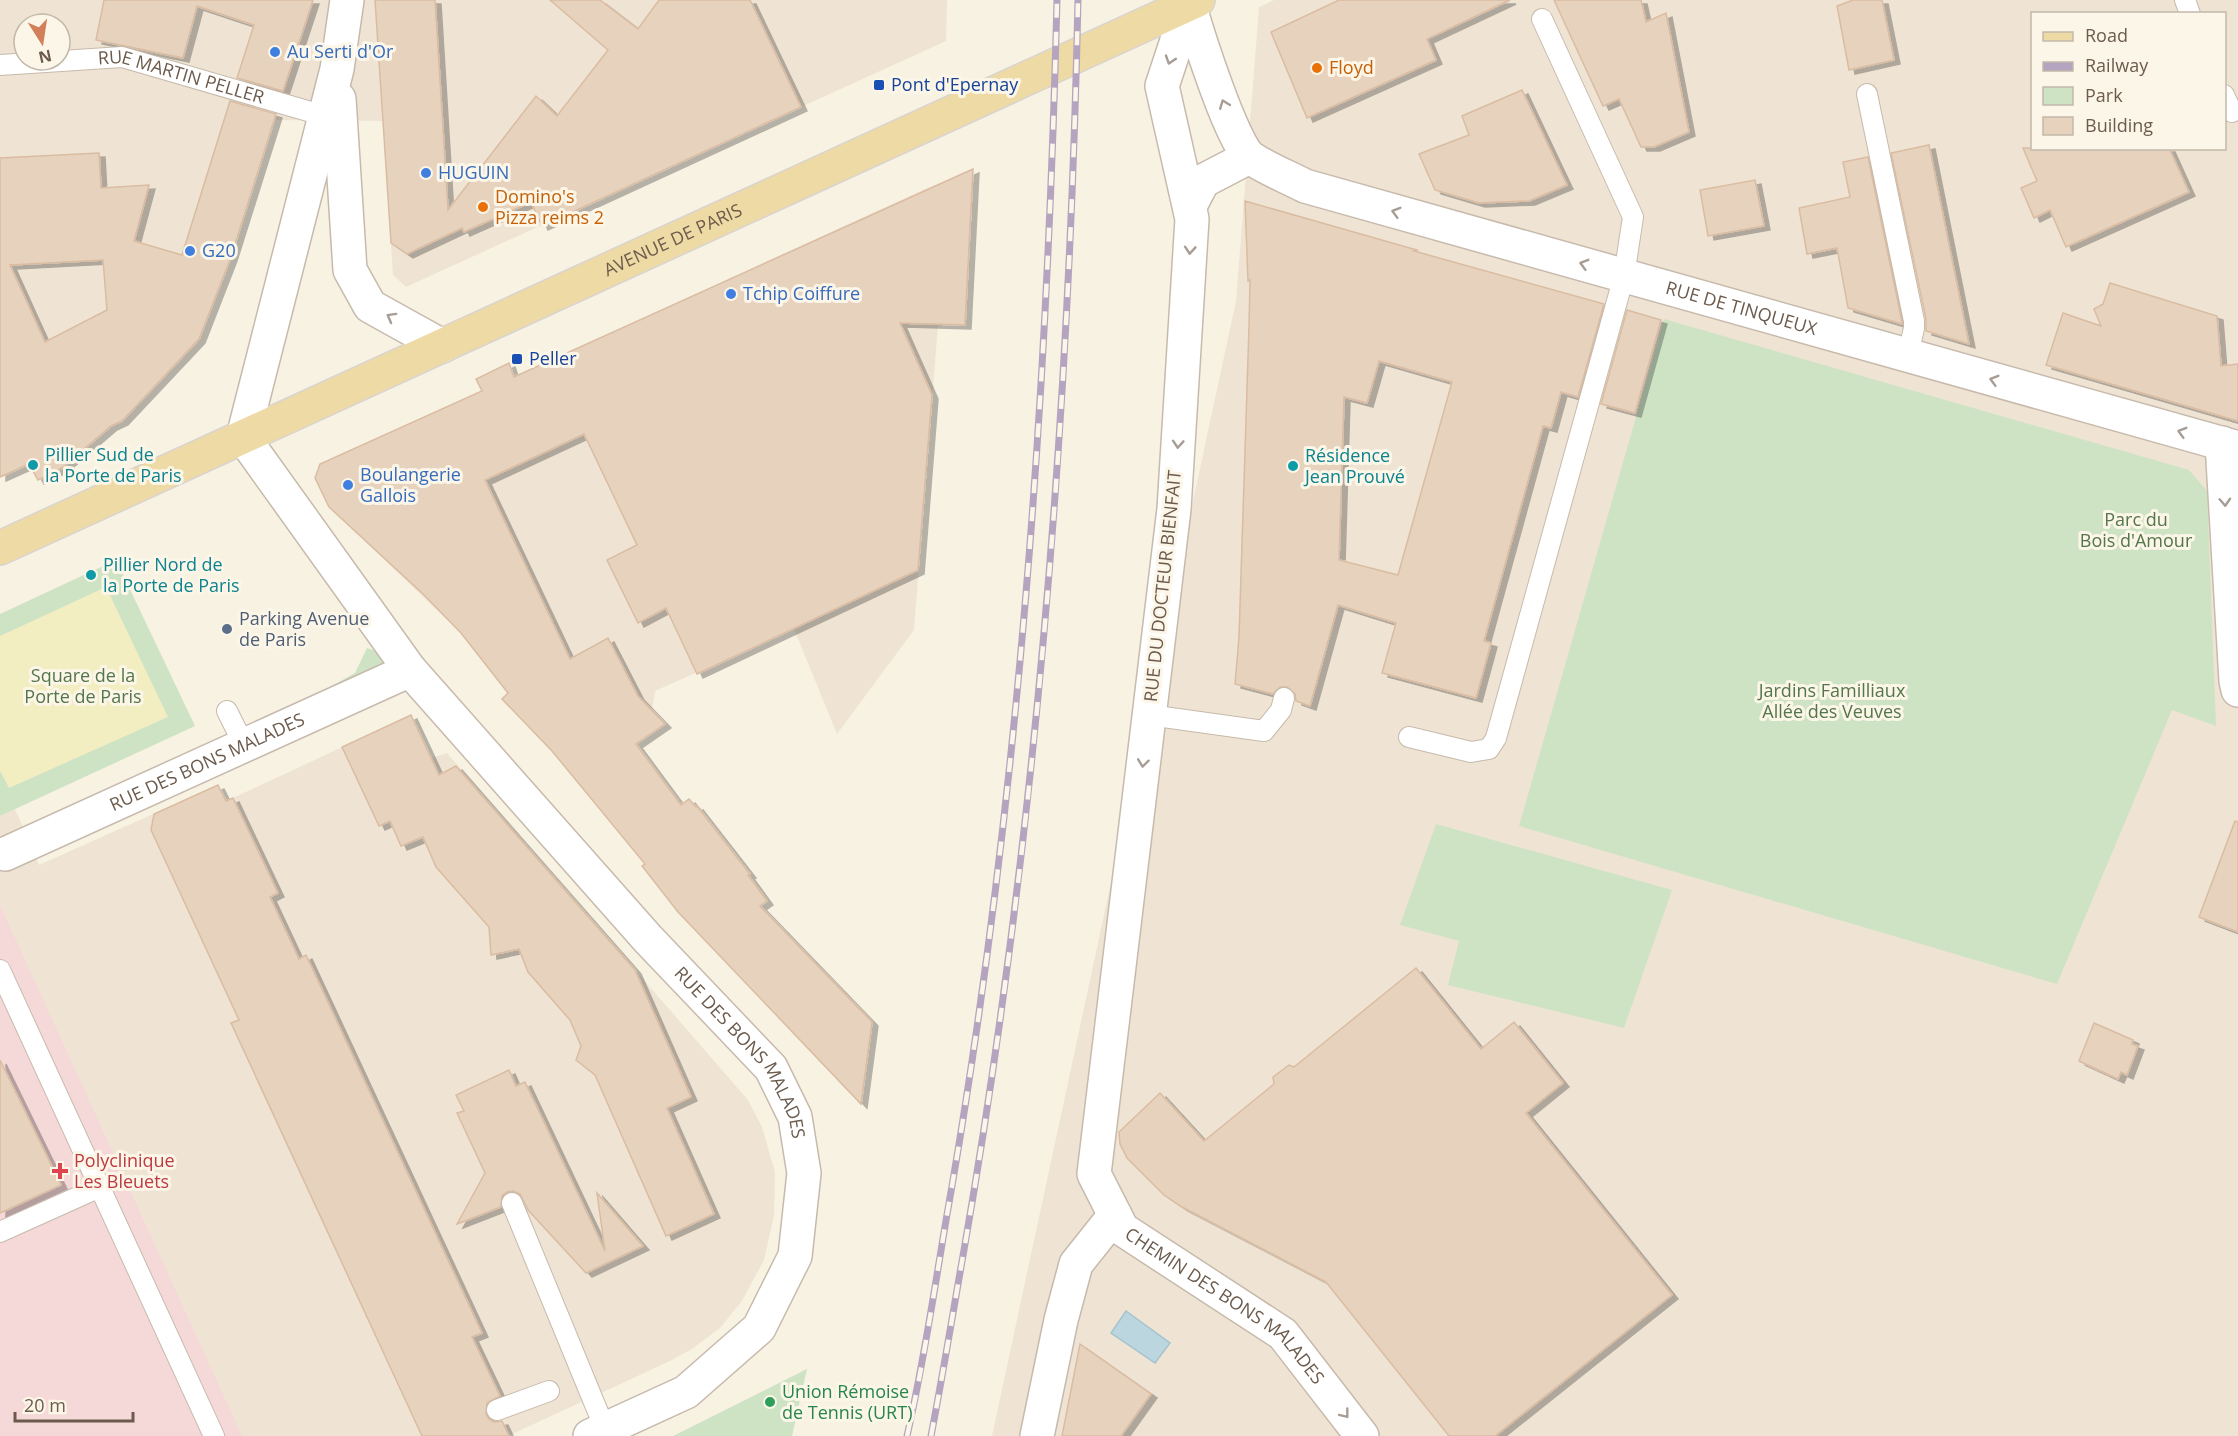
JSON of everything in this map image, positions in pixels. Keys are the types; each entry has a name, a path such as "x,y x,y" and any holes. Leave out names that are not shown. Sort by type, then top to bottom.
{"main road":[{"name":"AVENUE DE PARIS","path":"0,548 1193,2"}],"street":[{"path":"243,437 337,69 347,0"},
{"path":"1190,206 1203,182 1250,157 1234,131 1207,62 1193,2"},
{"name":"RUE DU DOCTEUR BIENFAIT","path":"1094,1174 1174,509 1192,219 1162,86 1193,2"},
{"path":"337,69 350,270 370,306 442,346"},
{"name":"RUE DE TINQUEUX","path":"1250,157 1305,186 2230,446"},
{"name":"RUE DES BONS MALADES","path":"243,437 410,670 648,939 771,1068 795,1117 804,1173 795,1256 759,1328 686,1392 597,1433"},
{"path":"2230,446 2238,690"},
{"name":"RUE DES BONS MALADES","path":"5,854 410,670"},
{"name":"CHEMIN DES BONS MALADES","path":"1094,1174 1122,1229 1283,1334 1362,1436"},
{"path":"1037,1436 1060,1320 1076,1264 1115,1215"}],"lane":[{"path":"1409,737 1471,752 1489,749 1496,738 1624,276 1633,217 1542,19"},
{"name":"RUE MARTIN PELLER","path":"0,65 122,57 325,116"},
{"path":"1867,94 1914,321 1908,355"},
{"path":"1149,715 1264,731 1281,710 1284,698"},
{"path":"227,711 244,745"},
{"path":"0,970 214,1436"},
{"path":"0,1232 100,1187"},
{"path":"512,1203 597,1433"},
{"path":"497,1410 549,1392"}],"shaded area":[{"path":"0,0 947,0 946,41 406,287 393,275 383,121 274,120 199,339 111,426 0,476"},
{"path":"1274,0 2238,0 2238,1436 992,1436 1236,301 1259,7"},
{"path":"973,169 965,325 938,325 914,630 837,734 794,629 655,691 652,710 568,771 502,699 508,693 461,633 329,507 333,459"},
{"path":"411,715 431,758 447,753 748,1100 762,1127 775,1172 774,1216 764,1260 742,1301 720,1328 692,1349 508,1436 0,1436 0,816 15,809 39,865 218,785 225,800 233,798"},
{"name":"Polyclinique Les Bleuets","path":"0,905 242,1436 0,1436"}],"green space":[{"name":"Jardins Familliaux Allée des Veuves","path":"1664,319 2189,470 2207,491 2216,726 2172,710 2057,984 1519,826"},
{"name":"Square de la Porte de Paris","path":"116,560 195,726 0,816 0,614"},
{"path":"367,648 380,652 390,667 335,696 328,688 355,673"},
{"path":"1436,824 1672,890 1624,1028 1448,985 1459,941 1400,925"},
{"name":"Union Rémoise de Tennis (URT)","path":"807,1369 792,1436 673,1436"}],"sand":[{"name":"Square de la Porte de Paris","path":"106,587 168,717 9,788 0,771 0,636"}],"water":[{"path":"1126,1311 1170,1343 1155,1363 1111,1333"}],"building":[{"path":"104,0 313,0 283,91 237,78 254,25 197,6 183,58 96,40"},
{"path":"375,0 435,0 448,210 536,96 557,116 608,50 550,0 600,0 638,29 659,0 750,0 801,107 542,226 531,202 464,232 462,228 407,254 391,243"},
{"path":"1339,0 1510,0 1427,39 1436,60 1307,118 1271,32"},
{"path":"1554,0 1641,0 1646,22 1666,13 1689,132 1654,147 1641,147 1619,99 1603,106"},
{"path":"1853,0 1882,0 1894,60 1849,70 1837,6"},
{"path":"1522,90 1567,185 1529,201 1479,203 1435,190 1419,154 1469,135 1462,116"},
{"path":"230,101 276,114 231,257 199,339 122,421 111,426 62,468 38,480 29,464 0,477 0,158 99,153 101,188 149,185 134,241 182,255","holes":["103,260 107,310 45,342 10,265"]},
{"path":"1929,145 1969,344 1926,331 1926,319 1891,153"},
{"path":"2023,148 2031,148 2031,150 2170,150 2189,192 2066,247 2050,210 2034,218 2021,188 2037,181"},
{"path":"1868,157 1902,324 1848,308 1837,248 1807,254 1799,208 1850,197 1843,162"},
{"path":"973,169 965,325 900,323 932,395 918,570 697,674 666,608 638,623 607,560 637,545 584,434 485,480 570,659 608,638 638,696 665,724 636,744 681,805 689,799 697,806 750,874 748,875 767,901 760,906 872,1022 861,1104 678,912 642,866 645,864 552,751 502,699 508,693 461,633 423,594 329,507 315,478 320,464 482,391 476,379 509,363 514,377"},
{"path":"1755,180 1764,226 1708,236 1700,190"},
{"path":"1245,201 1604,304 1578,397 1561,392 1551,428 1543,426 1484,641 1491,643 1476,698 1382,673 1396,623 1338,605 1310,706 1296,701 1295,694 1287,687 1280,687 1273,694 1235,684 1239,637 1250,280 1248,281","holes":["1379,361 1452,382 1398,575 1339,560 1344,397 1367,403"]},
{"path":"2110,283 2217,316 2221,366 2238,364 2238,421 2046,365 2063,313 2101,326 2094,309 2103,304"},
{"path":"1627,310 1661,320 1635,413 1601,404"},
{"path":"411,715 439,775 456,766 635,970 691,1097 667,1108 714,1214 666,1236 595,1075 576,1060 581,1046 570,1020 528,972 519,949 491,955 489,927 436,867 423,837 401,846 390,821 379,826 342,747"},
{"path":"218,785 226,801 233,798 278,893 270,897 299,959 306,955 482,1333 472,1337 500,1396 487,1403 486,1414 494,1422 502,1421 509,1436 422,1436 231,1023 239,1020 151,830 154,814"},
{"path":"2235,821 2238,822 2238,932 2199,917"},
{"path":"1416,968 1481,1049 1514,1022 1563,1083 1526,1113 1672,1295 1495,1436 1449,1436 1326,1282 1182,1207 1164,1195 1127,1158 1120,1144 1119,1132 1160,1093 1204,1141 1274,1084 1273,1077 1289,1065 1294,1067"},
{"path":"2094,1023 2133,1040 2132,1044 2138,1046 2127,1075 2121,1072 2118,1079 2079,1061"},
{"path":"0,1060 61,1185 0,1213"},
{"path":"509,1070 516,1086 525,1082 605,1251 597,1193 643,1246 586,1273 528,1210 520,1194 513,1191 502,1196 501,1207 457,1224 485,1173 457,1113 464,1111 456,1095"},
{"path":"1080,1344 1151,1394 1121,1436 1062,1436"}],"railway":[{"path":"907,1436 926,1343 975,1039 1012,743 1026,595 1046,298 1057,0"},
{"path":"931,1436 989,1095 1011,939 1045,627 1067,314 1078,0"}],"place":[{"name":"Au Serti d'Or","path":"275,52"},
{"name":"Floyd","path":"1317,68"},
{"name":"Pont d'Epernay","path":"879,85"},
{"name":"HUGUIN","path":"426,173"},
{"name":"Domino's Pizza reims 2","path":"483,207"},
{"name":"G20","path":"190,251"},
{"name":"Tchip Coiffure","path":"731,294"},
{"name":"Peller","path":"517,359"},
{"name":"Pillier Sud de la Porte de Paris","path":"33,465"},
{"name":"Résidence Jean Prouvé","path":"1293,466"},
{"name":"Boulangerie Gallois","path":"348,485"},
{"name":"Pillier Nord de la Porte de Paris","path":"91,575"},
{"name":"Parking Avenue de Paris","path":"227,629"},
{"name":"Polyclinique Les Bleuets","path":"60,1171"},
{"name":"Union Rémoise de Tennis (URT)","path":"770,1402"}],"park label":[{"name":"Parc du Bois d'Amour","path":"2136,530"}]}
